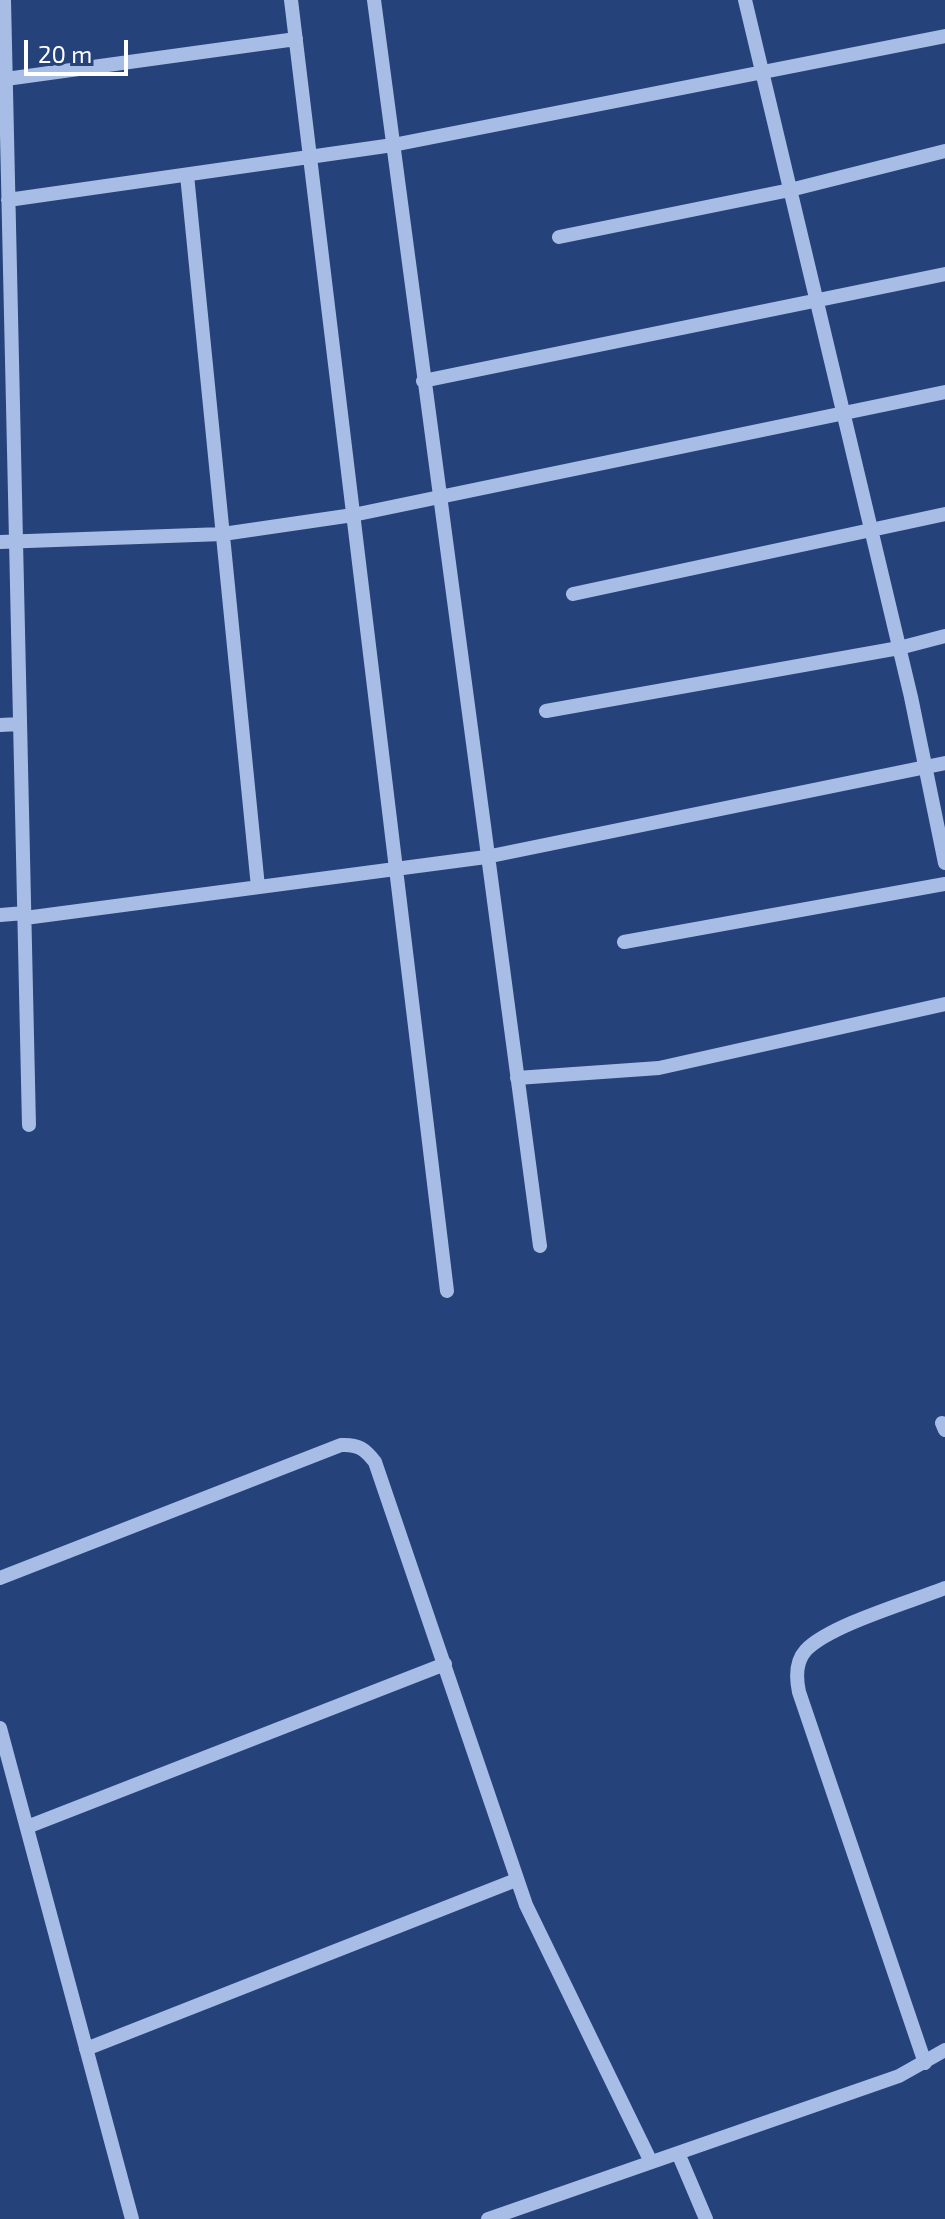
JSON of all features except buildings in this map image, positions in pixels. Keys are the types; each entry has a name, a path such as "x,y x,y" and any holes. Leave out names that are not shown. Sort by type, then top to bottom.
{"street":[{"path":"4,0 8,200 4,218 16,542 29,1125"},
{"path":"291,0 447,1291"},
{"path":"374,0 540,1246"},
{"path":"745,0 899,648 945,863"},
{"path":"8,200 393,145 945,36"},
{"path":"6,79 296,39"},
{"path":"559,237 790,190 945,151"},
{"path":"187,175 258,887"},
{"path":"423,381 945,274"},
{"path":"0,542 223,534 353,515 945,392"},
{"path":"573,594 945,514"},
{"path":"546,711 899,648 945,636"},
{"path":"0,725 20,724"},
{"path":"0,915 25,916 486,857 945,763"},
{"path":"624,942 945,884"},
{"path":"517,1078 659,1068 945,1004"},
{"path":"0,1578 341,1445 355,1444 367,1451 375,1462 516,1880 651,2162"},
{"path":"925,2063 796,1673 804,1652 826,1636 945,1588"},
{"path":"27,1827 445,1664"},
{"path":"0,1728 132,2219"},
{"path":"86,2049 516,1880"},
{"path":"488,2219 925,2063 945,2050"},
{"path":"678,2153 706,2219"}]}
